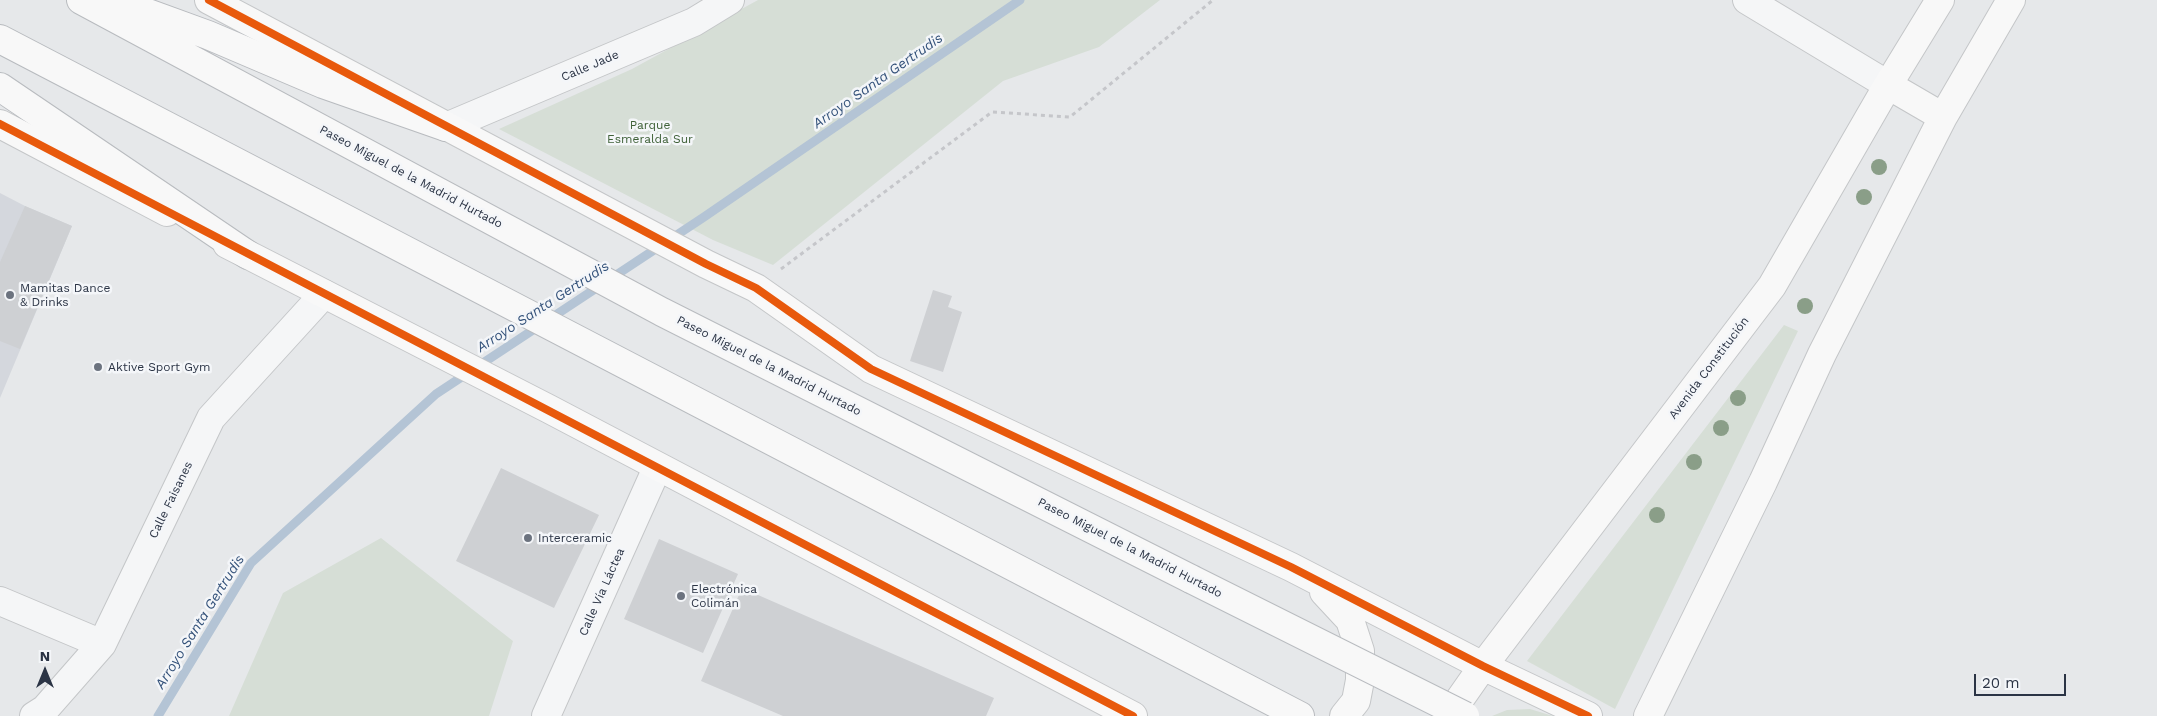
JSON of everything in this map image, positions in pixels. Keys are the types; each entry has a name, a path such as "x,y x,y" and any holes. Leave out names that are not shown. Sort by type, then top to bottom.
{"main road":[{"name":"Paseo Miguel de la Madrid Hurtado","path":"81,0 662,312 1465,716"},
{"path":"112,0 208,35 324,84 446,127"},
{"path":"209,0 706,264 756,288 871,369 1291,567 1483,666 1588,716"},
{"name":"Avenida Constitución","path":"1448,716 1483,666 1772,286 1888,85 1940,0"},
{"path":"1648,716 1763,482 1822,354 1943,117 2011,0"},
{"path":"0,39 1300,716"},
{"path":"1888,85 1943,117"},
{"path":"0,87 248,254"},
{"path":"0,124 324,294 549,409 657,468 1133,716"},
{"path":"1291,567 1329,596 1350,620 1360,651 1360,680 1356,701 1344,716"}],"street":[{"name":"Calle Jade","path":"446,127 694,22 730,0"},
{"path":"1747,0 1888,85"},
{"name":"Calle Faisanes","path":"34,716 44,709 102,644 211,418 324,294"},
{"name":"Calle Vía Láctea","path":"546,716 657,468"},
{"path":"0,601 102,644"}],"path":[{"path":"756,288 992,112 1070,118 1213,0"}],"shaded area":[{"path":"0,193 72,226 0,398"}],"green space":[{"name":"Parque Esmeralda Sur","path":"758,0 1160,0 1099,47 1003,81 773,265 713,240 499,129 632,69"},
{"path":"1784,325 1798,331 1615,709 1527,661"},
{"path":"381,538 513,641 489,716 229,716 283,593"},
{"path":"1530,709 1553,716 1492,716 1507,710"}],"building":[{"path":"25,206 72,226 20,349 0,341 0,262"},
{"path":"933,290 952,296 948,307 962,312 943,372 910,361"},
{"name":"Interceramic","path":"501,468 599,515 554,608 456,561"},
{"name":"Electrónica Colimán","path":"659,539 738,574 703,653 624,619"},
{"path":"742,588 994,698 986,716 783,716 701,681"}],"waterway":[{"name":"Arroyo Santa Gertrudis","path":"158,716 251,563 436,394 704,217 1020,0"}],"cycle path":[{"path":"209,0 706,264 756,288 871,369 1291,567 1483,666 1588,716"},
{"path":"0,124 1133,716"}],"place":[{"name":"Mamitas Dance & Drinks","path":"10,295"},
{"name":"Aktive Sport Gym","path":"98,367"},
{"name":"Interceramic","path":"528,538"},
{"name":"Electrónica Colimán","path":"681,596"}]}
